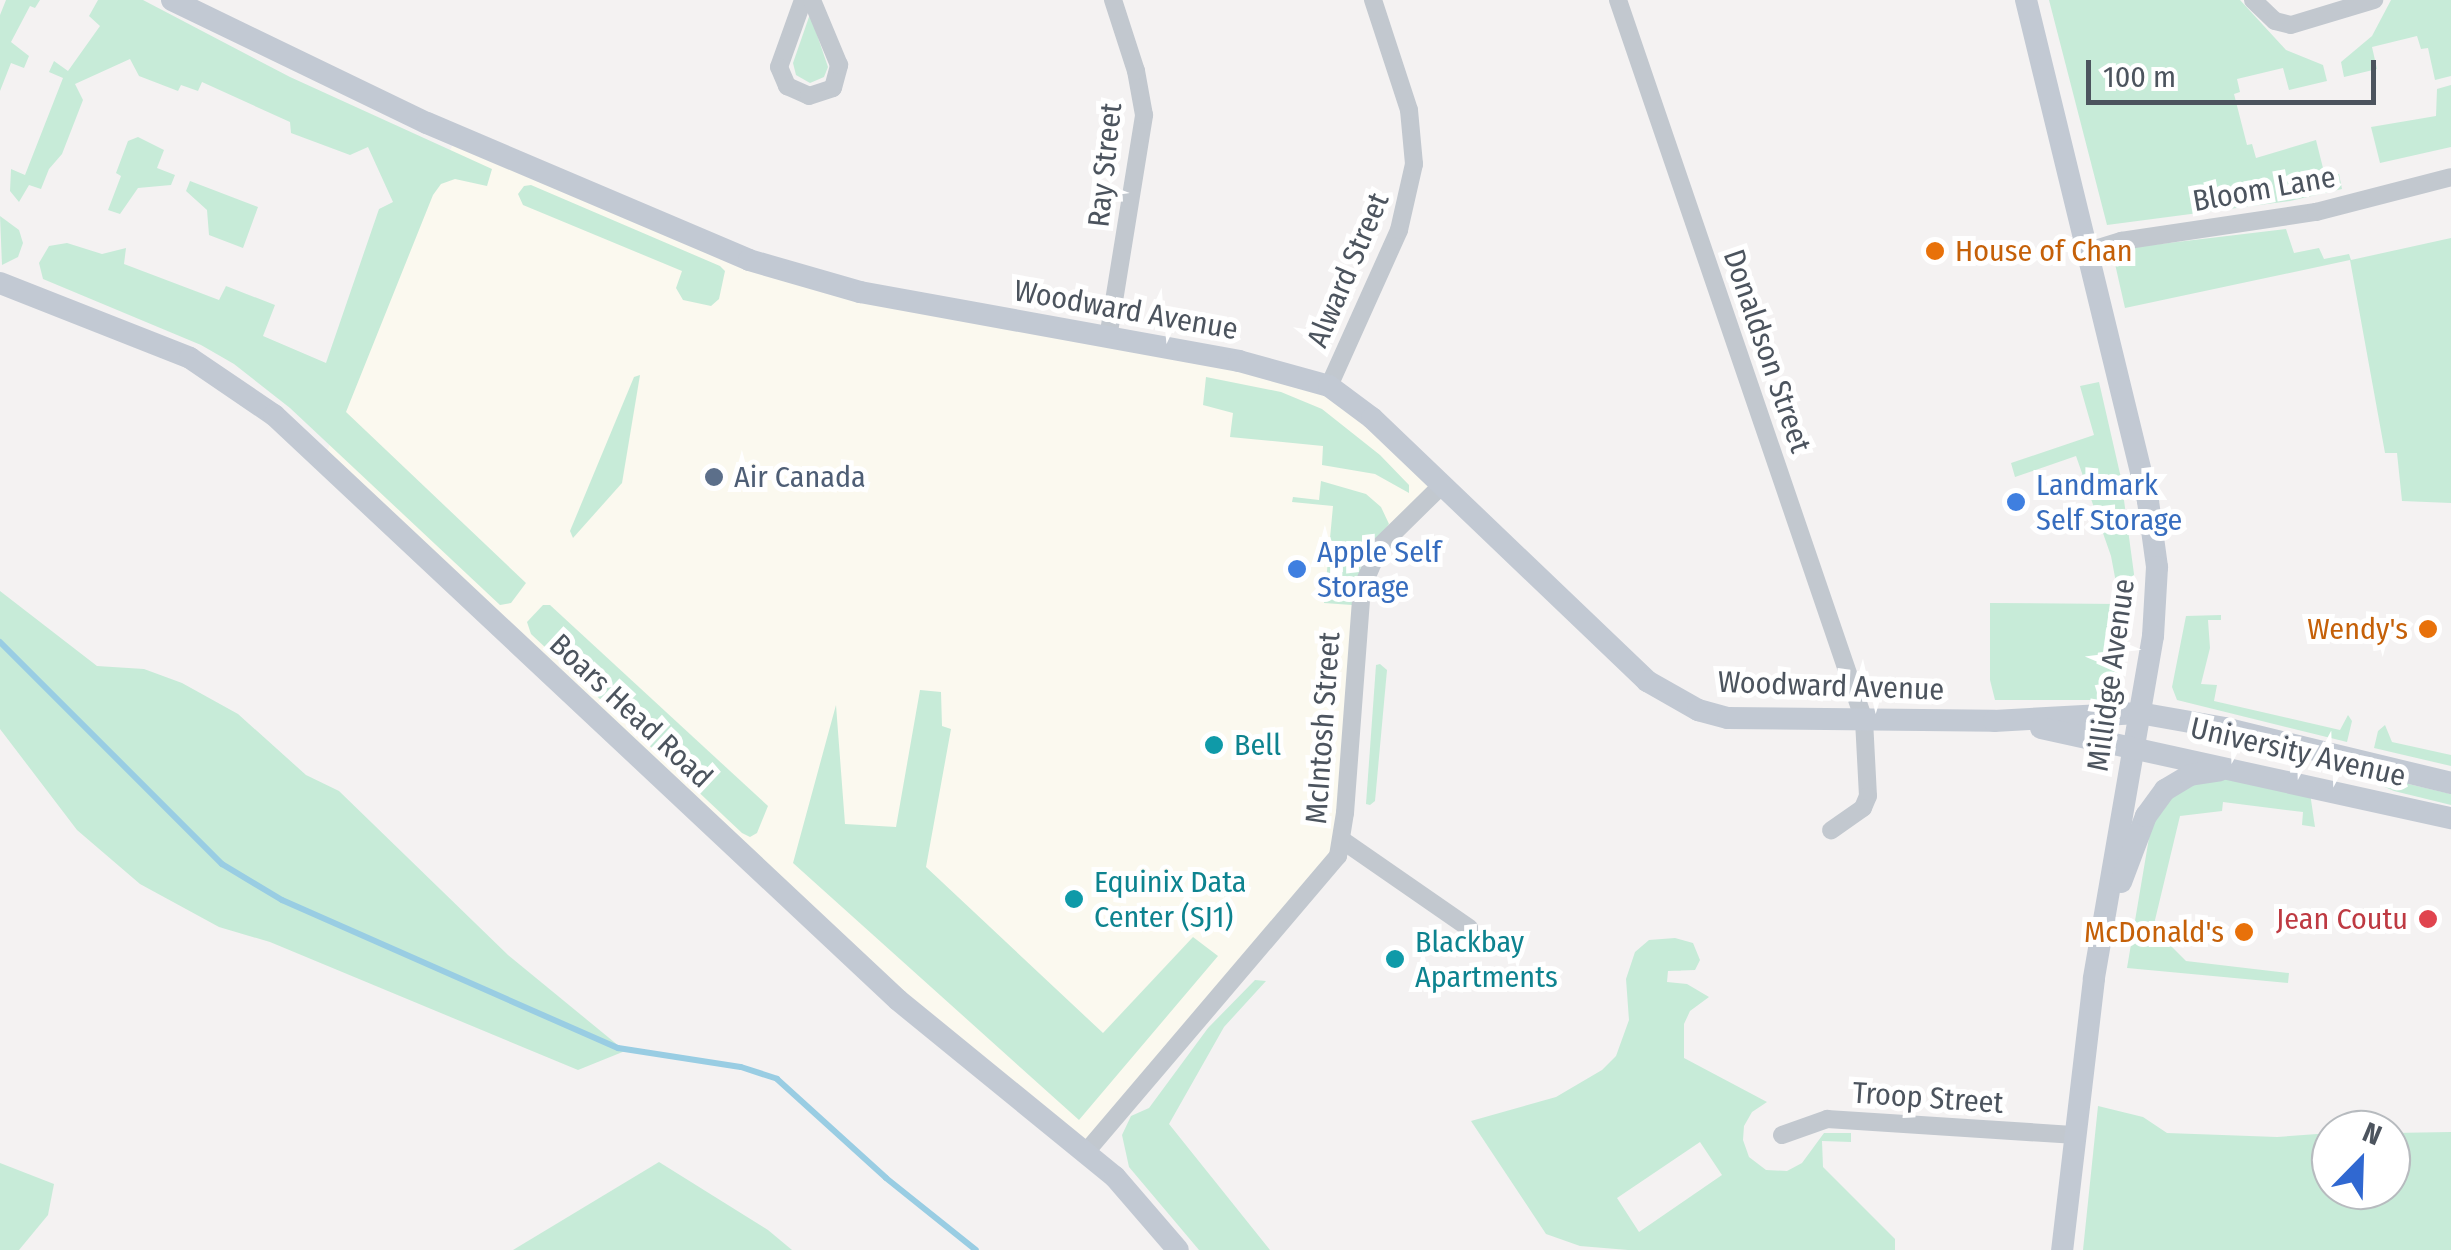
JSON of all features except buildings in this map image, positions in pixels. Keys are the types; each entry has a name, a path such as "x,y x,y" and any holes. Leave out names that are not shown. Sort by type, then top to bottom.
{"street":[{"name":"Woodward Avenue","path":"172,0 427,124 749,260 860,292 1279,369 1328,386 1350,398 1621,658 1673,699 1728,718 2003,721 2139,713"},
{"path":"803,0 779,68 788,86 809,96 832,88 839,65 812,0"},
{"name":"Ray Street","path":"1108,338 1144,115 1136,71 1112,0"},
{"name":"Alward Street","path":"1328,386 1399,230 1412,186 1409,110 1374,0"},
{"name":"Donaldson Street","path":"1618,0 1864,720 1868,796 1863,808 1831,830"},
{"name":"Millidge Avenue","path":"2026,0 2154,534 2153,636 2099,947 2072,1136 2062,1250"},
{"path":"2253,0 2268,16 2292,25 2374,0"},
{"name":"Bloom Lane","path":"2085,252 2121,240 2316,212 2451,177"},
{"name":"Boars Head Road","path":"0,283 190,358 247,393 898,1000 1126,1188 1178,1250"},
{"name":"McIntosh Street","path":"1086,1152 1328,872 1342,840 1362,588 1380,546 1441,486"},
{"name":"University Avenue","path":"2139,713 2224,728 2451,782"},
{"name":"Woodward Avenue","path":"2003,721 2132,744"},
{"name":"University Avenue","path":"2132,744 2451,818"},
{"path":"2099,947 2134,842 2156,801 2176,781 2190,775 2241,770"},
{"path":"1342,840 1469,928"},
{"name":"Troop Street","path":"1782,1135 1828,1119 2072,1136"}],"shaded area":[{"path":"456,136 749,260 1305,376 1441,486 1369,566 1342,840 1086,1152 938,1033 323,461"}],"green space":[{"path":"6,0 40,0 35,8 30,6 11,42 29,56 24,68 11,63 0,91 0,15"},
{"path":"98,0 143,0 290,77 492,169 487,186 455,179 441,184 433,195 346,412 526,583 511,603 500,605 290,408 234,364 201,345 43,279 39,263 49,246 67,243 102,254 126,248 124,264 219,300 226,286 275,305 263,336 326,363 379,209 393,202 368,147 350,155 291,133 290,122 202,82 198,91 181,85 178,91 139,76 130,59 75,84 83,100 62,154 49,169 41,189 29,185 19,202 10,191 11,169 25,175 63,78 49,72 54,61 68,71 100,26 89,16"},
{"path":"2049,0 2240,0 2286,50 2323,65 2327,81 2289,90 2283,68 2237,79 2240,92 2234,94 2247,145 2252,144 2256,158 2316,140 2325,176 2339,174 2342,189 2290,201 2107,225"},
{"path":"2391,0 2451,0 2451,76 2435,80 2428,48 2421,49 2417,36 2372,47 2377,69 2344,77 2341,62 2372,36"},
{"path":"810,14 828,67 824,77 810,83 796,75 793,63"},
{"path":"2451,85 2451,147 2380,163 2371,127 2436,116 2437,89"},
{"path":"138,137 164,150 157,168 175,175 171,185 138,188 120,214 108,210 121,176 116,173 128,141"},
{"path":"190,181 258,207 243,248 209,235 207,210 186,191"},
{"path":"531,185 720,266 725,271 719,299 711,306 683,300 676,288 682,271 523,205 518,194 524,186"},
{"path":"0,216 19,230 23,243 18,257 2,265"},
{"path":"2286,229 2294,253 2319,248 2324,259 2349,254 2351,260 2451,238 2451,503 2402,501 2397,453 2385,453 2350,260 2125,308 2115,264 2118,249"},
{"path":"640,375 622,483 573,538 570,531 634,377"},
{"path":"1206,377 1281,392 1322,409 1380,455 1409,485 1409,493 1375,474 1322,465 1323,446 1230,437 1233,413 1203,405"},
{"path":"2099,382 2121,478 2134,574 2132,623 2118,689 2102,700 1995,700 1990,680 1990,603 2120,604 2111,556 2076,456 2015,477 2011,463 2094,435 2080,386"},
{"path":"1321,481 1366,494 1381,507 1389,524 1363,558 1352,605 1324,603 1333,506 1292,502 1293,497 1319,500"},
{"path":"0,591 97,666 144,669 182,683 238,714 306,775 339,791 508,955 625,1051 578,1070 270,942 219,927 140,884 77,830 0,729"},
{"path":"543,605 550,605 768,806 757,833 750,837 742,833 531,634 527,622"},
{"path":"2221,615 2221,620 2208,620 2210,648 2201,684 2217,685 2214,701 2340,730 2348,715 2352,721 2347,742 2177,700 2172,687 2186,616"},
{"path":"1376,665 1387,670 1375,801 1370,805 1366,804"},
{"path":"920,690 941,692 942,726 951,729 926,867 1103,1033 1193,937 1218,956 1079,1120 793,863 836,705 845,824 896,827"},
{"path":"2385,725 2392,742 2451,755 2451,766 2374,748 2378,731"},
{"path":"2211,775 2310,793 2315,827 2302,825 2303,812 2223,802 2222,811 2180,816 2155,920 2157,932 2186,961 2289,973 2288,983 2127,968 2151,826 2168,799"},
{"path":"2379,777 2451,794 2451,805 2394,791 2380,785"},
{"path":"1675,938 1693,943 1700,960 1695,970 1668,971 1667,982 1687,984 1709,997 1690,1011 1684,1024 1684,1058 1767,1102 1752,1112 1744,1126 1743,1140 1749,1157 1766,1170 1787,1171 1802,1163 1824,1133 1851,1133 1851,1142 1822,1141 1823,1167 1895,1239 1895,1250 1628,1250 1580,1246 1546,1234 1471,1121 1556,1097 1602,1070 1616,1056 1629,1020 1626,979 1635,952 1649,940","holes":["1700,1142 1722,1175 1639,1232 1617,1198"]},
{"path":"1255,980 1266,981 1224,1027 1169,1124 1270,1250 1199,1250 1129,1167 1122,1135 1131,1116 1149,1108 1208,1028"},
{"path":"2098,1106 2143,1117 2167,1133 2311,1134 2311,1210 2411,1210 2411,1133 2451,1132 2451,1250 2083,1250"},
{"path":"659,1162 768,1230 792,1250 513,1250"},
{"path":"0,1163 54,1184 48,1215 19,1250 0,1250"}],"waterway":[{"path":"0,642 222,864 282,900 618,1048 741,1067 777,1079 886,1178 976,1250"}],"place":[{"name":"House of Chan","path":"1935,251"},
{"name":"Air Canada","path":"714,477"},
{"name":"Landmark Self Storage","path":"2016,502"},
{"name":"Apple Self Storage","path":"1297,569"},
{"name":"Wendy's","path":"2428,629"},
{"name":"Bell","path":"1214,745"},
{"name":"Equinix Data Center (SJ1)","path":"1074,899"},
{"name":"Jean Coutu","path":"2428,919"},
{"name":"McDonald's","path":"2244,932"},
{"name":"Blackbay Apartments","path":"1395,959"}]}
